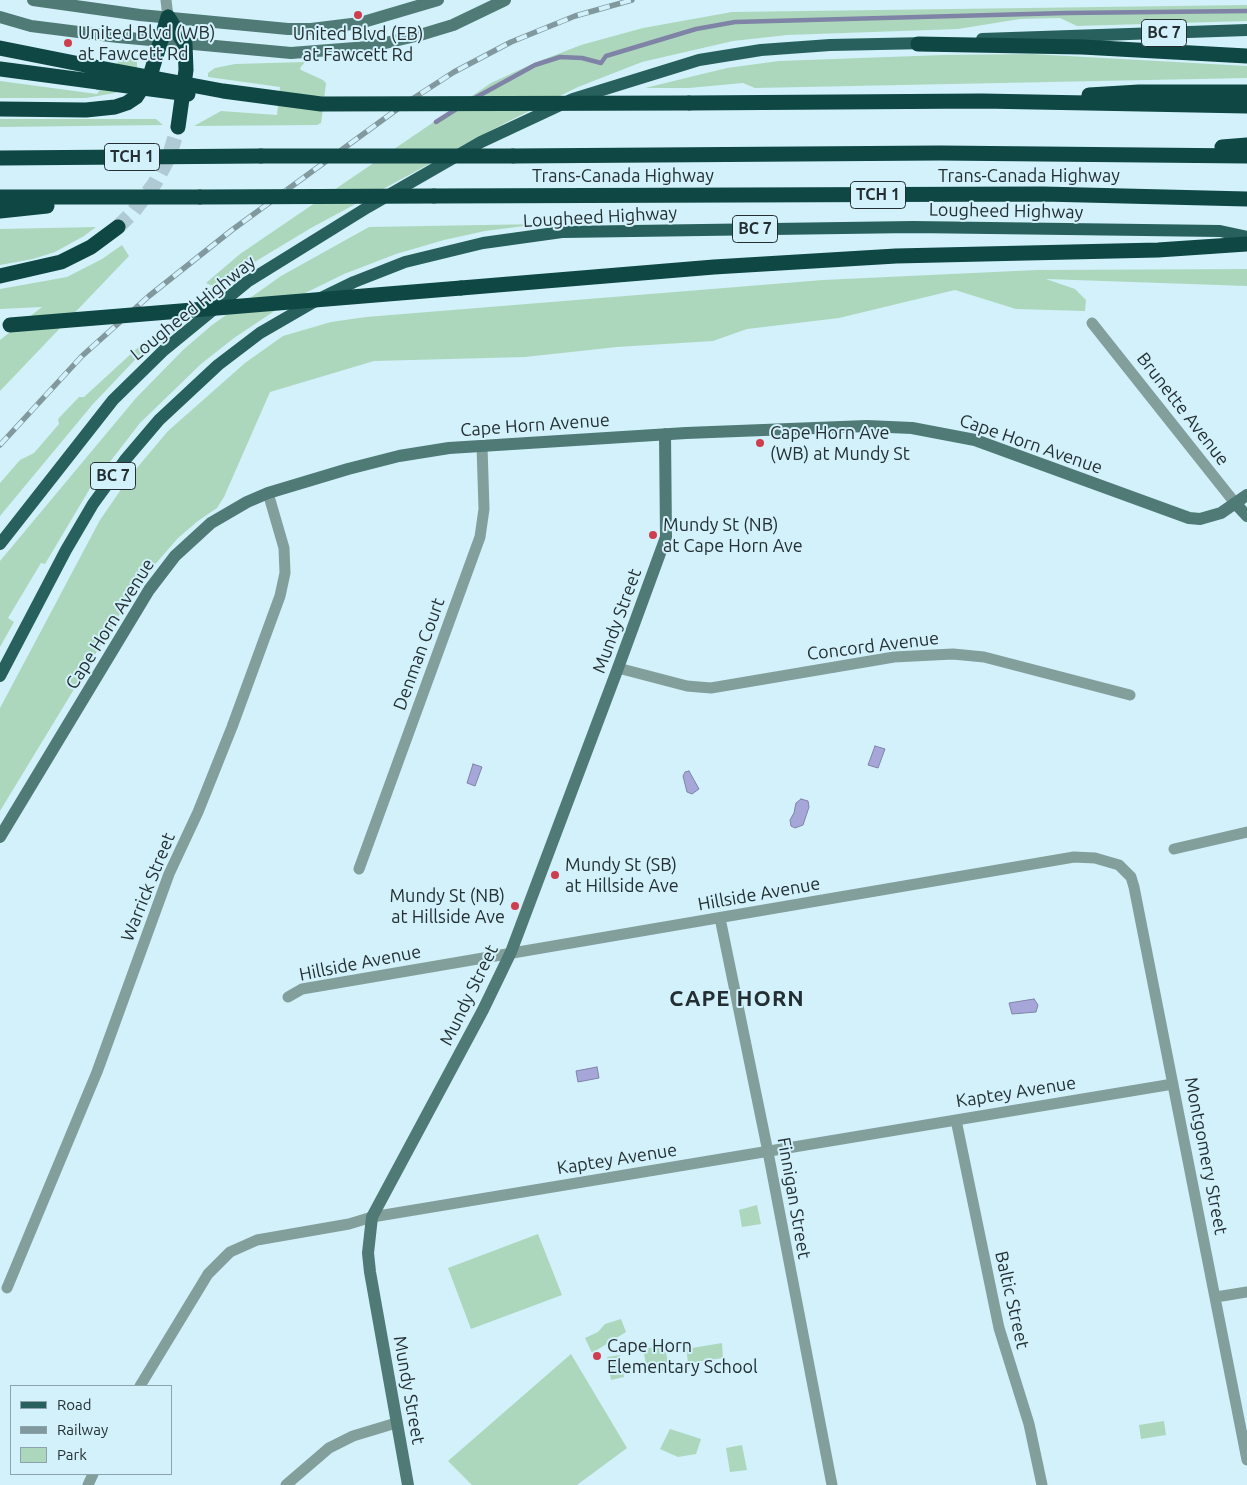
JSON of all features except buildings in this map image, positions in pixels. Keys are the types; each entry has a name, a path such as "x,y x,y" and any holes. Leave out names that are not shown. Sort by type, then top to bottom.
{"highway":[{"path":"0,109 86,110 127,104 136,97 146,84 154,67 159,41 168,17"},
{"path":"168,17 185,44 186,70 178,127"},
{"path":"918,44 1073,47 1247,56"},
{"path":"0,48 99,75 228,99 321,104 982,101 1247,106"},
{"path":"0,69 99,75"},
{"path":"982,101 1139,92 1247,92"},
{"path":"1133,153 1247,145"},
{"name":"Trans-Canada Highway","path":"1,157 1133,153 1247,156"},
{"name":"Trans-Canada Highway","path":"0,197 1043,194 1247,198"},
{"path":"0,211 118,198"},
{"path":"0,276 61,262 91,247 118,227"},
{"path":"5,325 714,267 886,257 1158,250 1247,244"}],"main road":[{"name":"Lougheed Highway","path":"0,544 64,466 113,400 164,350 247,282 368,207 481,142 573,100 699,60 780,48 830,45 918,44 1016,37 1247,30"},
{"name":"Lougheed Highway","path":"0,676 66,550 93,504 125,460 172,407 218,365 280,321 354,282 405,262 483,243 562,232 912,227 1220,231 1247,237"}],"street":[{"path":"33,0 243,26 311,29 360,23 438,0"},
{"path":"102,9 119,0"},
{"path":"166,0 168,17"},
{"path":"0,17 31,26 185,44 291,53 368,47 420,35 453,25 505,0"},
{"name":"Brunette Avenue","path":"1092,323 1247,516"},
{"name":"Cape Horn Avenue","path":"0,837 162,571 211,523 268,493 399,456 482,446 665,434 867,426 912,428 975,440 1179,516 1200,519 1210,517 1247,495"},
{"name":"Mundy Street","path":"408,1485 370,1272 368,1253 372,1217 483,1010 511,952 618,668 666,537 665,434"},
{"name":"Denman Court","path":"359,869 480,537 484,509 482,446"},
{"name":"Warrick Street","path":"8,1288 97,1072 169,874 198,812 280,596 285,573 284,548 268,493"},
{"name":"Concord Avenue","path":"618,668 687,686 711,688 894,657 953,654 984,657 1130,695"},
{"path":"1174,849 1247,832"},
{"name":"Hillside Avenue","path":"288,997 302,989 1074,857 1095,858 1119,865"},
{"name":"Montgomery Street","path":"1119,865 1131,877 1134,887 1247,1460"},
{"name":"Finnigan Street","path":"720,918 768,1152 813,1395 832,1485"},
{"name":"Kaptey Avenue","path":"141,1385 201,1283 230,1252 257,1240 349,1224 372,1217 1173,1084"},
{"name":"Baltic Street","path":"956,1120 999,1328 1029,1424 1042,1485"},
{"path":"1216,1298 1247,1292"},
{"path":"286,1485 316,1457 329,1448 353,1436 396,1423"}],"green space":[{"path":"1247,5 1247,21 1077,26 1060,18 1020,19 958,29 787,35 733,41 642,62 578,87 507,122 311,228 238,272 217,288 206,283 240,254 491,83 532,64 581,45 643,28 732,12"},
{"path":"126,50 137,61 137,74 122,90 115,93 86,98 0,98 0,81 97,94"},
{"path":"1032,54 1247,66 1247,78 755,88 743,83 689,88 645,88 727,68 779,61"},
{"path":"305,62 300,68 301,70 326,83 321,123 317,125 194,126 221,111 277,115 280,87 208,77 208,73 215,68 235,64"},
{"path":"0,119 156,119 163,125 0,127"},
{"path":"540,224 485,231 444,240 396,254 344,274 291,300 234,338 201,364 140,423 92,485 45,564 41,563 8,618 14,622 0,647 0,561 136,398 183,350 212,325 281,276 369,227"},
{"path":"96,227 55,252 33,259 0,265 0,229"},
{"path":"122,245 129,256 0,391 0,340 42,307 0,309 0,289 67,277 102,259"},
{"path":"1247,269 1247,286 1046,279 1075,289 1086,300 1085,311 1016,309 955,290 839,318 747,329 713,341 617,347 525,357 374,361 270,392 224,497 217,508 178,538 138,584 0,811 0,708 100,520 131,475 168,431 245,363 283,336 331,322 366,317 823,280 1037,270"},
{"path":"145,341 151,343 93,404 0,516 0,483 20,460 34,453 59,424 58,419 79,397 84,397"},
{"path":"757,1205 761,1224 742,1227 739,1210"},
{"path":"538,1234 562,1295 471,1329 448,1268"},
{"path":"621,1319 626,1332 592,1353 585,1338 598,1332 605,1324"},
{"path":"722,1343 723,1358 688,1363 686,1346 692,1345 692,1348"},
{"path":"665,1345 669,1370 648,1374 643,1349"},
{"path":"571,1354 627,1448 577,1485 472,1485 448,1461"},
{"path":"620,1355 624,1377 611,1380 607,1357"},
{"path":"1164,1421 1166,1435 1141,1439 1139,1425"},
{"path":"670,1429 701,1439 696,1454 678,1457 660,1449"},
{"path":"742,1445 747,1470 730,1472 726,1448"}],"water":[{"path":"875,746 885,749 878,768 868,765"},
{"path":"473,764 482,767 475,786 467,783"},
{"path":"689,771 699,789 692,794 687,792 683,776 685,772"},
{"path":"801,799 808,801 809,807 803,825 795,828 791,826 790,820 796,803"},
{"path":"1034,999 1038,1005 1036,1012 1012,1014 1009,1003"},
{"path":"597,1067 599,1078 578,1082 576,1071"}],"waterway":[{"path":"473,99 535,65 560,57 582,58 601,63 606,56 696,29 735,22 1066,13 1247,11"},
{"path":"436,122 458,108"}],"tunnel":[{"path":"118,227 133,212 155,183 169,157 178,127"}],"railway":[{"path":"0,445 82,356 149,296 232,230 403,105 454,72 511,42 575,16 632,0"}],"place":[{"name":"United Blvd (EB) at Fawcett Rd","path":"358,15"},
{"name":"United Blvd (WB) at Fawcett Rd","path":"68,43"},
{"name":"Cape Horn Ave (WB) at Mundy St","path":"760,443"},
{"name":"Mundy St (NB) at Cape Horn Ave","path":"653,535"},
{"name":"Mundy St (SB) at Hillside Ave","path":"555,875"},
{"name":"Mundy St (NB) at Hillside Ave","path":"515,906"},
{"name":"Cape Horn Elementary School","path":"597,1356"}],"district":[{"name":"CAPE HORN","path":"737,999"}]}
